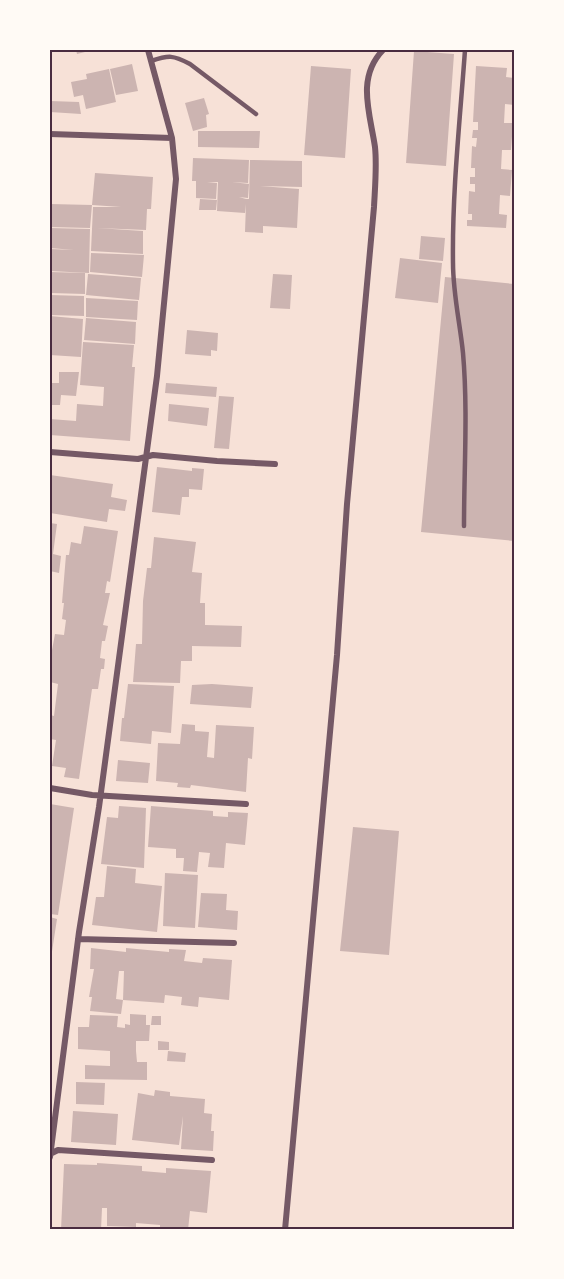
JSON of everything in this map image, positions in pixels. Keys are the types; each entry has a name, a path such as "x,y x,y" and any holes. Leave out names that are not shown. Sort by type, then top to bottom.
{"street":[{"path":"50,1155 157,376 176,179 172,138 148,50"},
{"path":"285,1230 337,655 347,504 374,207 375,147 365,96 368,74 376,57 383,50"},
{"path":"50,134 172,138"},
{"path":"50,452 138,459 153,455 275,464"},
{"path":"50,788 100,795 246,804"},
{"path":"78,939 234,943"},
{"path":"50,1155 58,1150 212,1160"}],"lane":[{"path":"464,526 465,401 463,353 454,295 453,230 465,50"},
{"path":"151,61 168,55 179,58 256,114"}],"building":[{"path":"76,50 93,50 77,54"},
{"path":"414,51 454,54 446,166 406,163"},
{"path":"132,64 138,91 116,95 110,69"},
{"path":"311,66 351,69 345,158 304,155"},
{"path":"476,66 507,68 506,77 514,78 514,105 505,104 504,123 513,123 511,150 502,150 501,169 512,170 510,196 500,195 499,214 507,215 506,228 467,226 467,220 472,220 472,214 468,214 469,191 475,192 475,184 470,184 470,177 475,177 475,168 471,168 472,146 476,147 477,138 472,138 473,130 478,130 478,122 473,122"},
{"path":"109,69 116,102 86,109 83,95 74,97 71,82 87,79 86,74"},
{"path":"204,98 209,114 206,115 207,127 193,131 185,103"},
{"path":"50,101 79,102 81,114 50,112"},
{"path":"198,131 260,131 259,148 198,147"},
{"path":"193,158 249,160 248,183 232,182 249,184 248,198 239,197 246,199 249,199 250,160 302,161 302,187 260,186 299,189 297,228 263,226 263,233 245,232 246,204 245,213 217,211 218,182 207,182 217,183 216,199 196,198 196,181 192,181"},
{"path":"95,173 153,177 151,209 147,209 146,230 97,228 143,231 143,254 91,251 93,207 121,207 92,205"},
{"path":"200,199 217,200 216,210 199,210"},
{"path":"50,204 92,205 90,228 50,227"},
{"path":"50,228 90,229 89,273 50,271 50,249 74,250 50,248"},
{"path":"421,236 445,238 443,261 419,259"},
{"path":"91,253 144,255 142,277 90,272"},
{"path":"400,258 442,263 438,303 395,298"},
{"path":"50,272 85,273 85,294 50,293"},
{"path":"88,274 141,278 139,300 86,295"},
{"path":"273,274 292,275 290,309 270,308"},
{"path":"445,277 514,284 514,541 421,532"},
{"path":"50,295 84,296 84,316 50,315"},
{"path":"86,298 138,301 137,320 86,317"},
{"path":"50,316 83,319 81,357 50,355"},
{"path":"86,318 136,322 135,344 84,340"},
{"path":"187,330 218,333 217,351 211,350 211,356 185,354"},
{"path":"83,342 134,345 132,367 135,367 130,441 50,435 50,419 76,421 77,404 103,406 104,387 80,385"},
{"path":"59,372 79,372 76,396 61,395 60,405 50,405 50,383 59,383"},
{"path":"166,383 217,387 216,397 165,393"},
{"path":"219,396 234,397 229,449 214,448"},
{"path":"169,404 209,408 207,426 168,421"},
{"path":"157,467 192,471 192,468 204,469 202,490 189,489 189,497 182,497 180,515 152,512"},
{"path":"50,475 113,484 111,497 127,500 125,511 109,509 107,522 50,513"},
{"path":"50,523 57,524 53,554 61,556 59,573 50,571"},
{"path":"84,526 118,531 110,582 107,581 105,593 110,593 103,625 108,626 105,641 102,641 100,658 105,659 104,669 101,669 98,689 92,689 79,779 64,777 66,768 52,766 56,740 50,739 50,715 54,716 58,684 50,682 50,661 55,634 64,635 66,620 62,619 64,603 62,603 66,555 69,555 71,542 81,544"},
{"path":"154,537 196,542 192,572 202,573 200,603 205,603 205,625 242,626 241,647 192,646 192,661 181,661 180,683 133,682 136,644 142,644 143,601 147,568 151,568"},
{"path":"128,684 174,686 171,733 152,731 151,744 120,741"},
{"path":"192,685 253,687 251,708 190,704"},
{"path":"182,724 195,725 195,731 209,732 207,757 214,758 216,725 254,727 252,759 248,758 246,792 191,785 190,788 177,787 178,783 156,781 158,743 180,744"},
{"path":"118,760 150,763 148,783 116,781"},
{"path":"50,804 74,808 58,915 50,914"},
{"path":"119,806 146,808 144,868 101,864 107,817 118,818"},
{"path":"151,806 213,811 213,816 228,817 228,812 248,813 245,845 226,843 224,868 208,867 210,853 199,852 197,872 183,871 184,858 176,858 176,849 148,847"},
{"path":"353,827 399,831 389,955 340,951"},
{"path":"107,866 136,869 135,883 162,886 157,932 92,925 96,897 104,897"},
{"path":"165,873 198,875 195,928 163,926"},
{"path":"201,893 227,894 226,910 238,911 237,930 198,927"},
{"path":"50,917 57,919 51,958 50,958"},
{"path":"91,948 126,952 126,948 169,952 169,949 186,950 184,961 202,963 203,958 232,960 229,1000 199,997 198,1007 181,1005 182,997 165,995 164,1003 123,1000 121,1014 90,1011 92,997 89,997 94,969 90,969","holes":["119,971 124,971 123,1000 116,999"]},
{"path":"130,1014 146,1015 146,1025 150,1025 149,1041 136,1041 137,1062 147,1062 147,1080 85,1079 85,1065 110,1066 110,1051 78,1049 78,1027 89,1027 90,1015 118,1016 117,1027 125,1028 125,1024 130,1025"},
{"path":"152,1016 161,1016 161,1025 151,1025"},
{"path":"158,1041 169,1042 169,1050 158,1050"},
{"path":"168,1051 186,1053 185,1062 167,1061"},
{"path":"76,1082 105,1083 104,1105 76,1104"},
{"path":"155,1090 170,1092 170,1096 205,1099 204,1113 212,1114 213,1151 181,1149 183,1116 179,1145 132,1140 138,1093 154,1096"},
{"path":"73,1111 118,1114 116,1145 71,1142"},
{"path":"97,1163 142,1166 142,1171 166,1173 166,1168 211,1171 207,1213 190,1211 188,1230 173,1230 160,1227 160,1225 136,1223 136,1227 107,1226 107,1208 102,1208 101,1230 61,1230 64,1164 97,1165"}]}
